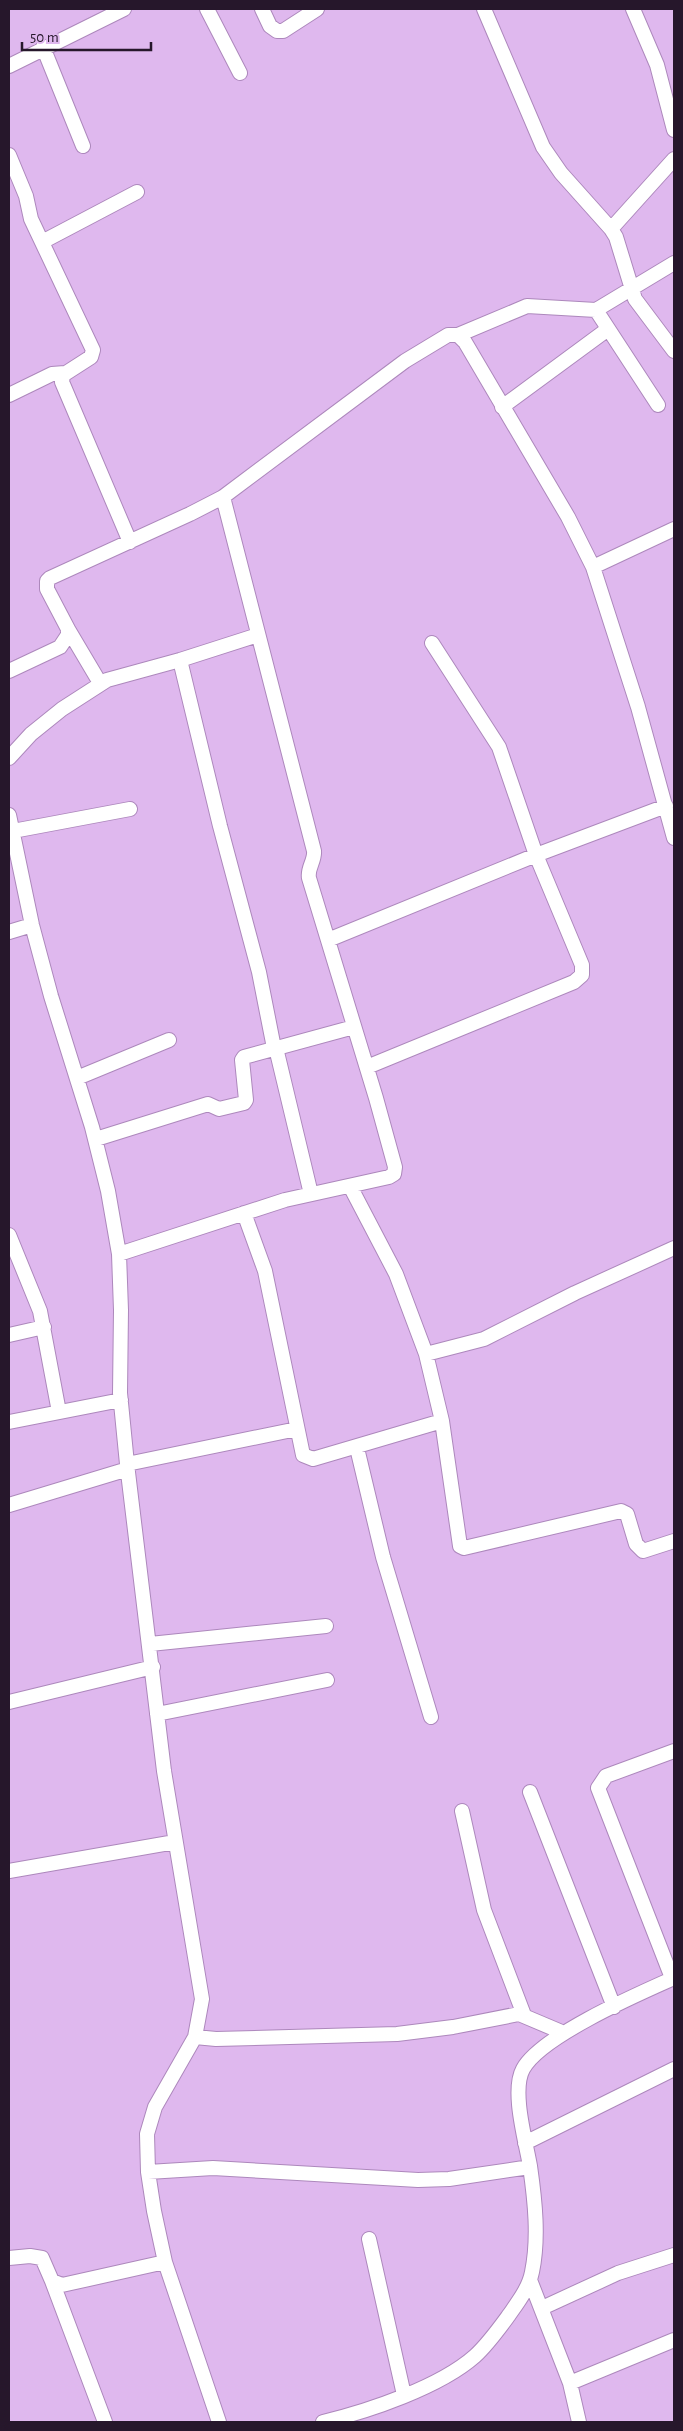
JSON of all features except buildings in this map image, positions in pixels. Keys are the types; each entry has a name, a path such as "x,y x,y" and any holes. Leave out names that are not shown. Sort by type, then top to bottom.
{"street":[{"path":"9,66 43,47 124,9"},
{"path":"207,9 240,72"},
{"path":"262,9 270,26 277,31 283,31 317,9"},
{"path":"484,9 543,147 561,173 611,229 616,237 630,289 641,308 674,351"},
{"path":"633,9 653,54 668,76 674,130"},
{"path":"43,47 83,146"},
{"path":"9,154 26,196 32,219 93,350 91,357 65,373 52,374 9,395"},
{"path":"611,229 674,159"},
{"path":"42,242 136,192"},
{"path":"100,683 47,589 47,581 223,497 405,360 448,335 458,335 527,306 596,310 674,263"},
{"path":"596,310 658,405"},
{"path":"502,407 608,329"},
{"path":"458,335 465,342 568,517 594,567 638,707 674,838"},
{"path":"65,373 62,377 62,382 130,542"},
{"path":"119,1254 244,1213 311,1194 389,1177 394,1174 395,1168 367,1067 308,873 315,856 314,851 223,497"},
{"path":"594,567 674,529"},
{"path":"9,671 60,647 66,640 68,629"},
{"path":"9,758 31,734 62,709 100,683 258,635"},
{"path":"367,1067 574,982 582,975 582,965 536,855 499,747 432,643"},
{"path":"180,660 220,826 259,972 275,1048 311,1194"},
{"path":"328,940 536,855 666,806"},
{"path":"13,831 130,808"},
{"path":"9,815 32,925 50,996 96,1140 108,1191 119,1254 121,1400 127,1466 157,1714 175,1842 202,1999 195,2037 154,2107 147,2134 148,2172 154,2212 166,2262 219,2422"},
{"path":"9,932 32,925"},
{"path":"96,1140 208,1104 219,1109 244,1103 246,1100 242,1058 354,1027"},
{"path":"77,1078 168,1040"},
{"path":"350,1186 396,1274 426,1354 442,1421 459,1544 464,1548 621,1511 627,1514 636,1544 643,1551 674,1541"},
{"path":"244,1213 266,1271 301,1452 309,1459 357,1448 442,1421"},
{"path":"9,1235 40,1311 59,1412"},
{"path":"426,1354 484,1339 575,1293 674,1248"},
{"path":"9,1336 44,1327"},
{"path":"9,1422 121,1400"},
{"path":"9,1505 127,1466 298,1429"},
{"path":"357,1448 383,1557 431,1717"},
{"path":"150,1644 326,1626"},
{"path":"9,1702 152,1667"},
{"path":"157,1714 327,1680"},
{"path":"323,2422 404,2395 457,2370 475,2356 494,2335 521,2297 530,2280 536,2248 536,2233 530,2168 520,2104 521,2074 534,2057 564,2033 673,1978 598,1788 606,1776 674,1751"},
{"path":"530,1792 614,2007"},
{"path":"462,1811 484,1910 524,2015"},
{"path":"9,1870 175,1842"},
{"path":"195,2037 226,2039 397,2034 453,2027 513,2015 524,2015 564,2033"},
{"path":"525,2143 674,2069"},
{"path":"148,2172 213,2168 418,2180 449,2179 530,2168"},
{"path":"369,2239 404,2395"},
{"path":"542,2308 618,2273 674,2255"},
{"path":"9,2258 30,2256 42,2258 105,2422"},
{"path":"52,2281 58,2285 66,2285 166,2262"},
{"path":"530,2280 570,2383 579,2422"},
{"path":"570,2383 674,2340"}]}
